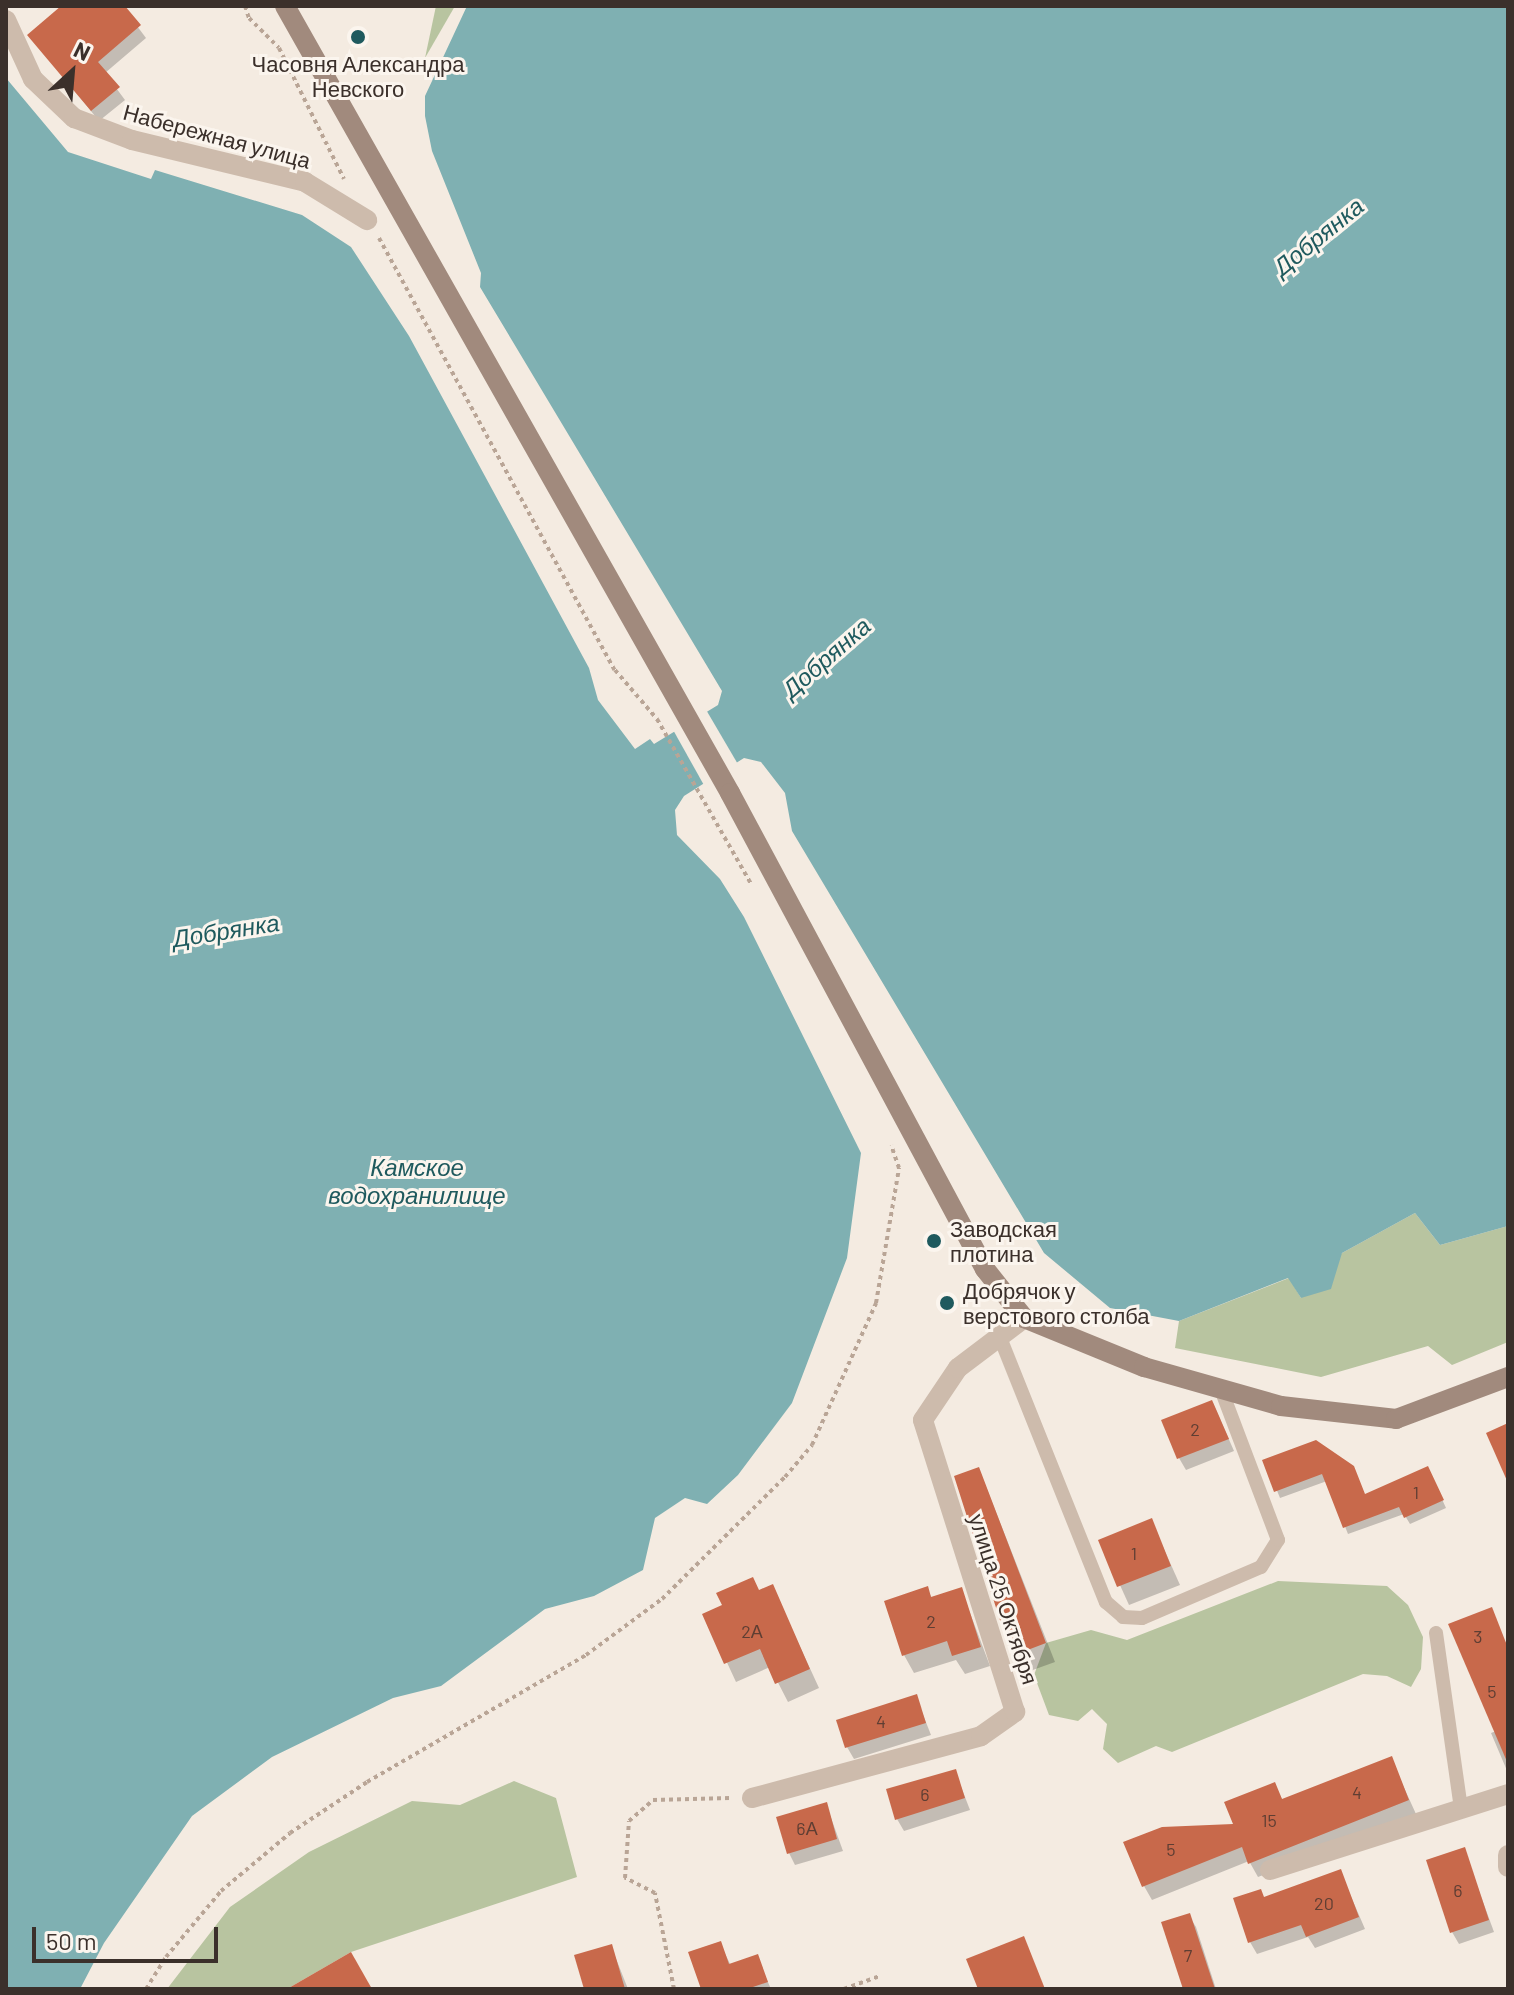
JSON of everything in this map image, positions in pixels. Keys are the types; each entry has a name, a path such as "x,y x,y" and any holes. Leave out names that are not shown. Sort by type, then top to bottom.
{"street":[{"path":"285,6 356,123 730,793 985,1269 1024,1318 1144,1367 1222,1392 1281,1406 1396,1419 1508,1377"},
{"name":"Набережная улица","path":"6,20 33,79 74,118 132,140 305,182 367,220"},
{"name":"улица 25 Октября","path":"752,1798 981,1736 1015,1712 923,1420 958,1368 1024,1318"},
{"path":"1270,1870 1508,1794"},
{"path":"1508,1855 1508,1867"}],"lane":[{"path":"999,1335 1106,1602 1123,1617 1142,1618 1261,1567 1278,1540 1222,1392"},
{"path":"1436,1633 1461,1809"}],"path":[{"path":"245,6 249,18 279,48 346,182"},
{"path":"367,220 615,670 657,719 757,895"},
{"path":"146,1989 166,1957 221,1891 290,1833 367,1782 586,1655 662,1599 785,1477 812,1445 876,1303 899,1168 889,1140"},
{"path":"674,1989 655,1893 625,1878 629,1821 653,1800 752,1798"},
{"path":"844,1989 879,1976"}],"green space":[{"path":"436,6 455,6 425,58"},
{"path":"1415,1213 1440,1245 1508,1226 1508,1342 1452,1365 1428,1346 1321,1377 1175,1348 1179,1321 1289,1278 1301,1298 1342,1253"},
{"path":"1278,1581 1387,1586 1408,1605 1423,1637 1421,1669 1411,1687 1387,1676 1363,1674 1172,1752 1156,1746 1118,1763 1103,1749 1107,1724 1092,1709 1078,1721 1049,1715 1034,1675 1046,1643 1091,1630 1127,1640"},
{"path":"514,1781 556,1798 577,1877 351,1952 287,1989 167,1989 230,1907 309,1852 412,1801 460,1805"}],"water":[{"path":"467,6 1508,6 1508,1226 1440,1245 1415,1213 1342,1253 1331,1289 1301,1298 1288,1278 1179,1321 1110,1308 1044,1253 792,831 785,793 761,762 744,758 684,796 675,810 677,835 720,879 744,917 861,1153 847,1258 792,1403 738,1475 707,1504 685,1498 655,1518 643,1570 594,1596 545,1609 441,1686 393,1698 272,1757 192,1816 104,1943 80,1989 6,1989 6,78 68,152 151,179 155,170 302,215 351,247 409,336 589,668 598,700 635,749 650,739 654,744 718,705 722,691 480,287 481,273 432,151 425,116 425,96"}],"pier":[{"path":"705,708 739,766 705,787 672,728"}],"building":[{"path":"61,6 125,6 141,25 98,62 120,87 91,111 27,35"},
{"path":"1212,1400 1229,1439 1177,1459 1161,1420"},
{"path":"1508,1423 1508,1483 1486,1433"},
{"path":"1316,1440 1354,1466 1365,1494 1428,1466 1444,1500 1404,1518 1399,1507 1343,1528 1322,1474 1274,1492 1262,1460"},
{"path":"979,1467 1046,1643 1017,1654 1011,1637 1006,1639 954,1476"},
{"path":"1152,1518 1171,1566 1117,1587 1098,1540"},
{"path":"753,1577 759,1590 773,1584 810,1669 775,1684 760,1649 724,1664 702,1614 722,1605 716,1593"},
{"path":"928,1586 931,1597 962,1587 981,1647 952,1656 947,1641 902,1656 884,1601"},
{"path":"1492,1607 1508,1648 1508,1764 1448,1624"},
{"path":"917,1694 926,1723 845,1748 836,1720"},
{"path":"1392,1756 1409,1800 1248,1864 1242,1847 1142,1887 1123,1842 1162,1827 1233,1824 1224,1802 1275,1782 1282,1799"},
{"path":"956,1769 965,1798 895,1820 886,1789"},
{"path":"827,1802 837,1839 787,1854 776,1817"},
{"path":"1465,1847 1489,1920 1450,1933 1426,1860"},
{"path":"1341,1869 1359,1917 1306,1937 1301,1925 1248,1943 1233,1898 1261,1889 1264,1897"},
{"path":"1190,1913 1215,1989 1183,1989 1161,1922"},
{"path":"1024,1936 1045,1989 978,1989 966,1959"},
{"path":"721,1941 729,1964 758,1954 768,1982 747,1989 701,1989 688,1952"},
{"path":"612,1944 625,1989 584,1989 574,1955"},
{"path":"351,1952 372,1989 287,1989"}],"place":[{"name":"Часовня Александра Невского","path":"358,37"},
{"name":"Заводская плотина","path":"934,1241"},
{"name":"Добрячок у верстового столба","path":"947,1303"}],"water label":[{"name":"Добрянка","path":"1318,236"},
{"name":"Добрянка","path":"826,657"},
{"name":"Добрянка","path":"226,930"},
{"name":"Камское водохранилище","path":"417,1181"}]}
